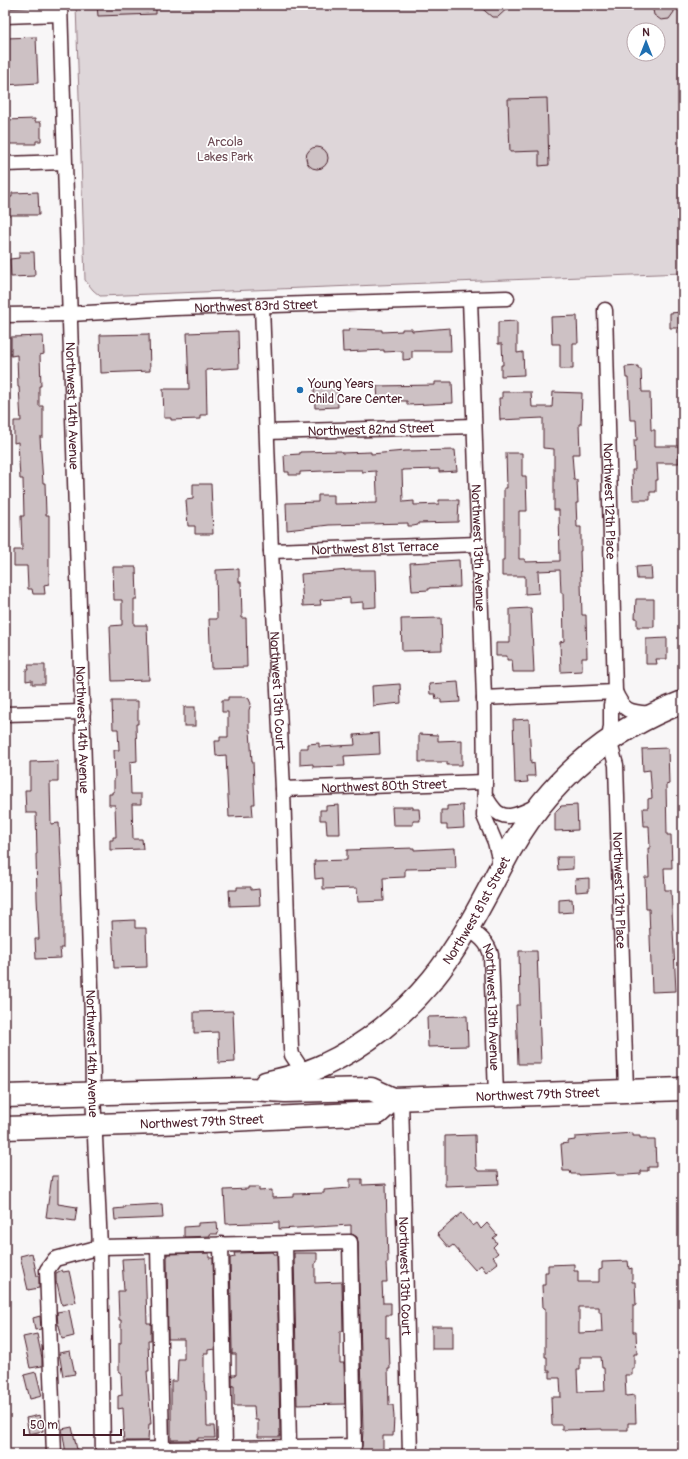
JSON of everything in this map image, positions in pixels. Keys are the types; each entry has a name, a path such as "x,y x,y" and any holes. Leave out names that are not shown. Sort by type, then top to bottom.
{"main road":[{"name":"Northwest 81st Street","path":"248,1089 324,1066 354,1049 398,1015 433,979 445,963 467,928 520,834 551,791 585,757 609,740 637,722 683,702"},
{"name":"Northwest 79th Street","path":"5,1096 248,1089 285,1091 370,1089 397,1099 683,1089"},
{"name":"Northwest 79th Street","path":"5,1128 378,1113 397,1099"}],"street":[{"path":"5,16 60,10"},
{"name":"Northwest 14th Avenue","path":"60,10 83,712 94,1125 100,1247 103,1452"},
{"path":"5,164 64,162"},
{"name":"Northwest 83rd Street","path":"5,315 70,314 174,308 507,298"},
{"name":"Northwest 13th Avenue","path":"470,299 484,698 484,816 495,842 501,866"},
{"name":"Northwest 13th Court","path":"262,306 291,1049 292,1055 304,1073"},
{"name":"Northwest 12th Place","path":"605,310 615,692 611,705 609,740 616,765 626,1091"},
{"name":"Northwest 82nd Street","path":"267,432 474,426"},
{"name":"Northwest 81st Terrace","path":"271,551 479,544"},
{"path":"484,698 615,692 620,703 626,708 634,712 654,714"},
{"path":"5,714 83,712"},
{"name":"Northwest 80th Street","path":"282,789 485,789"},
{"path":"485,789 494,810 501,815 516,815 541,804"},
{"name":"Northwest 13th Avenue","path":"467,928 482,940 491,955 496,1095"},
{"name":"Northwest 13th Court","path":"397,1099 410,1454"},
{"path":"54,1454 47,1270 55,1258 100,1247 350,1242 354,1446 162,1449 103,1452"},
{"path":"285,1243 289,1447"},
{"path":"222,1244 225,1448"},
{"path":"158,1246 162,1449"}],"green space":[{"name":"Arcola Lakes Park","path":"76,5 683,5 683,273 100,296 85,280"}],"building":[{"path":"97,5 156,5 156,14 98,16"},
{"path":"478,5 511,5 498,17 492,17"},
{"path":"652,5 674,5 674,12 669,19 661,20 654,15"},
{"path":"36,37 38,83 5,85 5,38"},
{"path":"547,98 549,165 539,166 539,151 510,152 508,99"},
{"path":"35,119 35,122 41,122 41,141 36,141 36,144 5,144 5,120"},
{"path":"317,147 325,150 328,158 325,166 317,169 309,166 306,158 309,150"},
{"path":"38,192 39,215 5,215 5,197 12,197 12,193"},
{"path":"19,252 34,252 35,276 11,277 10,259 19,258"},
{"path":"681,312 681,328 670,328 670,313"},
{"path":"577,316 578,343 573,343 573,369 560,369 560,344 552,344 551,317"},
{"path":"517,321 517,353 523,352 524,375 501,376 501,365 503,365 502,344 498,344 498,322"},
{"path":"450,328 451,351 412,351 412,359 403,360 403,351 384,352 384,350 343,352 342,331 349,331 349,329 382,330 382,332 402,331 402,329 412,329 412,331"},
{"path":"238,331 239,368 206,370 207,415 200,415 200,419 171,420 171,418 164,418 163,389 189,389 187,333"},
{"path":"149,334 150,371 101,373 100,335"},
{"path":"43,336 44,354 40,355 41,386 39,386 39,406 43,406 43,437 40,437 43,483 45,483 46,515 49,515 49,584 44,585 45,594 33,594 32,589 28,589 27,566 14,566 14,550 22,550 21,516 24,516 23,479 20,479 18,442 14,443 14,421 21,421 17,355 11,356 11,337"},
{"path":"638,366 638,369 641,369 642,392 650,392 651,430 655,430 655,446 679,446 679,463 657,463 658,480 656,480 656,492 650,492 650,500 633,500 632,470 635,470 634,440 637,440 636,420 630,420 628,378 626,378 625,367"},
{"path":"435,382 452,382 453,403 407,405 407,401 378,401 377,386 435,385"},
{"path":"314,387 337,387 338,407 315,408"},
{"path":"502,392 531,392 532,407 552,407 553,392 582,393 581,424 579,424 580,454 572,454 574,480 577,480 577,527 581,527 580,551 582,615 586,615 587,658 582,658 582,671 561,672 560,642 564,641 563,593 561,593 560,570 538,571 539,593 525,594 525,576 502,576 502,560 504,560 504,488 507,488 506,453 522,453 522,476 526,476 527,511 519,511 519,559 525,559 525,562 560,561 559,510 554,510 554,449 543,448 543,418 500,420 499,398 502,398"},
{"path":"455,450 457,471 439,472 439,469 402,470 403,502 414,501 414,505 439,504 439,500 459,500 458,522 418,523 418,525 413,526 408,526 408,523 329,525 287,530 286,503 318,502 318,495 334,495 334,504 377,503 377,492 376,471 362,472 362,470 347,470 300,472 300,475 289,475 289,472 285,472 284,455 300,454 300,452 341,451 342,453 371,452 371,454 405,451"},
{"path":"193,484 211,484 213,534 195,534 195,526 188,526 186,500 193,499"},
{"path":"459,560 460,587 429,588 429,590 412,591 410,563"},
{"path":"651,566 652,579 637,579 636,567"},
{"path":"113,567 136,567 137,599 134,599 134,625 147,625 149,680 112,681 110,626 122,625 122,600 114,600"},
{"path":"239,569 239,582 241,582 242,618 246,618 247,667 211,668 209,619 217,619 216,570"},
{"path":"349,570 375,570 376,607 363,608 363,602 350,603 350,598 320,600 321,605 303,606 301,574"},
{"path":"636,599 654,599 654,627 637,627 637,618 635,618"},
{"path":"531,608 534,672 513,672 512,660 507,660 507,656 496,656 496,643 510,643 510,609"},
{"path":"441,618 442,650 402,651 401,619"},
{"path":"667,638 667,659 656,659 657,664 646,664 646,639"},
{"path":"28,665 45,665 45,684 32,684 32,680 26,681 26,670 29,670"},
{"path":"458,682 460,702 441,703 441,699 436,699 435,694 430,694 429,684"},
{"path":"400,684 401,703 373,706 372,686"},
{"path":"228,697 246,697 249,699 251,704 249,710 249,730 253,762 255,804 252,804 253,816 229,817 226,755 216,756 215,741 220,741 220,737 228,737 228,712 222,712 222,700 228,700"},
{"path":"112,701 138,701 138,724 136,724 137,761 130,762 131,794 141,794 141,804 132,804 133,839 142,839 143,849 110,850 110,840 113,840 113,837 116,837 115,805 109,805 109,794 114,792 114,750 119,750 118,729 113,729"},
{"path":"184,707 195,707 195,726 184,726"},
{"path":"529,719 531,764 534,763 535,776 527,776 528,782 515,783 513,720"},
{"path":"379,733 380,754 344,756 345,766 313,767 313,764 300,765 300,748 308,748 308,744 319,743 319,747 355,745 354,735"},
{"path":"419,734 438,735 438,741 462,740 462,765 447,765 447,762 419,762"},
{"path":"668,748 669,784 666,785 667,835 671,835 672,868 664,868 665,890 671,890 676,991 652,992 649,909 646,909 645,877 649,877 649,826 644,826 643,808 648,808 648,799 652,798 650,770 643,771 642,749"},
{"path":"58,761 58,782 50,782 51,824 59,823 63,907 63,948 60,948 61,958 36,959 35,939 39,939 36,813 26,813 25,790 30,790 30,762"},
{"path":"339,805 340,834 327,834 326,820 320,820 320,810 326,810 326,806"},
{"path":"463,805 464,828 447,829 447,825 441,825 441,810 447,810 447,806"},
{"path":"577,805 578,830 555,831 555,812 561,806"},
{"path":"392,807 413,807 413,809 419,809 420,821 413,821 413,825 393,825"},
{"path":"414,848 414,850 455,848 456,868 405,869 405,877 383,878 384,901 358,902 357,888 323,889 323,878 315,879 314,861 347,860 347,850"},
{"path":"557,857 573,857 573,869 558,870"},
{"path":"589,878 589,891 576,892 575,879"},
{"path":"237,887 251,887 251,890 259,889 260,905 230,906 229,890 237,890"},
{"path":"572,899 573,912 559,913 559,900"},
{"path":"135,920 135,928 146,928 147,967 114,968 112,921"},
{"path":"519,951 537,951 541,1064 518,1064 516,1005 520,1005"},
{"path":"233,1011 235,1062 219,1063 218,1032 194,1033 194,1012"},
{"path":"467,1016 468,1046 428,1047 427,1017"},
{"path":"633,1133 633,1136 647,1138 647,1140 655,1140 656,1167 648,1167 648,1171 641,1171 641,1174 627,1175 617,1175 616,1173 579,1175 571,1174 570,1171 563,1171 561,1144 575,1140 575,1137"},
{"path":"475,1135 476,1169 478,1171 498,1171 499,1184 445,1186 445,1136"},
{"path":"52,1176 58,1176 58,1204 77,1207 75,1221 46,1217"},
{"path":"350,1179 362,1179 362,1185 386,1184 388,1263 386,1263 387,1282 382,1282 383,1303 391,1303 391,1315 386,1315 386,1338 389,1337 389,1405 393,1405 394,1417 393,1436 383,1436 383,1454 360,1454 363,1430 358,1242 357,1237 351,1234 351,1225 279,1229 279,1222 226,1224 224,1190 259,1187 259,1191 272,1190 272,1198 294,1197 294,1194 324,1193 324,1190 350,1188"},
{"path":"162,1204 163,1218 115,1220 114,1209 124,1208 124,1206"},
{"path":"462,1213 473,1226 477,1223 481,1229 487,1223 497,1235 493,1238 497,1243 493,1247 498,1253 493,1257 498,1263 486,1272 481,1265 475,1270 453,1245 449,1248 437,1234"},
{"path":"217,1222 218,1234 210,1234 210,1236 184,1237 184,1227 198,1226 198,1223"},
{"path":"273,1252 273,1254 277,1254 280,1437 258,1437 258,1420 255,1420 254,1406 234,1406 234,1386 232,1386 232,1375 236,1375 236,1354 232,1354 230,1258 235,1257 234,1253"},
{"path":"32,1253 37,1276 39,1276 39,1288 28,1290 20,1256"},
{"path":"209,1253 209,1258 213,1258 215,1349 208,1350 208,1353 204,1353 204,1381 206,1391 207,1426 214,1426 215,1438 198,1438 198,1440 171,1440 171,1381 177,1381 178,1359 184,1359 184,1339 168,1339 167,1254"},
{"path":"294,1253 317,1253 317,1262 315,1263 315,1283 342,1282 343,1331 340,1331 340,1363 344,1363 345,1404 297,1405"},
{"path":"145,1258 147,1323 151,1323 151,1340 148,1340 149,1371 147,1371 151,1424 149,1424 148,1441 124,1441 123,1408 118,1409 118,1396 122,1395 121,1372 119,1372 121,1320 119,1320 118,1291 124,1291 122,1259"},
{"path":"628,1261 629,1269 632,1268 632,1282 635,1282 636,1305 633,1305 633,1332 636,1332 637,1354 634,1354 634,1368 632,1368 632,1375 625,1375 626,1396 635,1395 636,1423 628,1423 628,1430 562,1430 562,1425 552,1425 551,1397 561,1397 560,1378 550,1378 550,1371 547,1371 547,1357 545,1357 545,1308 543,1308 542,1285 545,1285 545,1272 548,1272 548,1265 574,1264 574,1271 578,1271 578,1282 599,1282 599,1270 602,1269 602,1262","holes":["579,1307 599,1307 599,1312 601,1312 602,1332 579,1333","580,1357 601,1357 602,1368 604,1368 605,1391 578,1392 577,1370 580,1370"]},
{"path":"62,1270 63,1272 69,1271 76,1302 62,1305 56,1283 56,1273"},
{"path":"69,1310 74,1336 62,1339 58,1325 57,1312"},
{"path":"40,1316 41,1329 35,1330 33,1318"},
{"path":"432,1326 453,1326 453,1349 432,1349"},
{"path":"37,1334 42,1358 42,1366 30,1368 23,1337"},
{"path":"70,1351 75,1374 63,1376 59,1353"},
{"path":"36,1372 42,1396 30,1399 24,1375"},
{"path":"40,1415 43,1431 29,1434 26,1418"},
{"path":"72,1427 78,1454 66,1454 62,1429"}],"place":[{"name":"Young Years Child Care Center","path":"300,390"}]}
